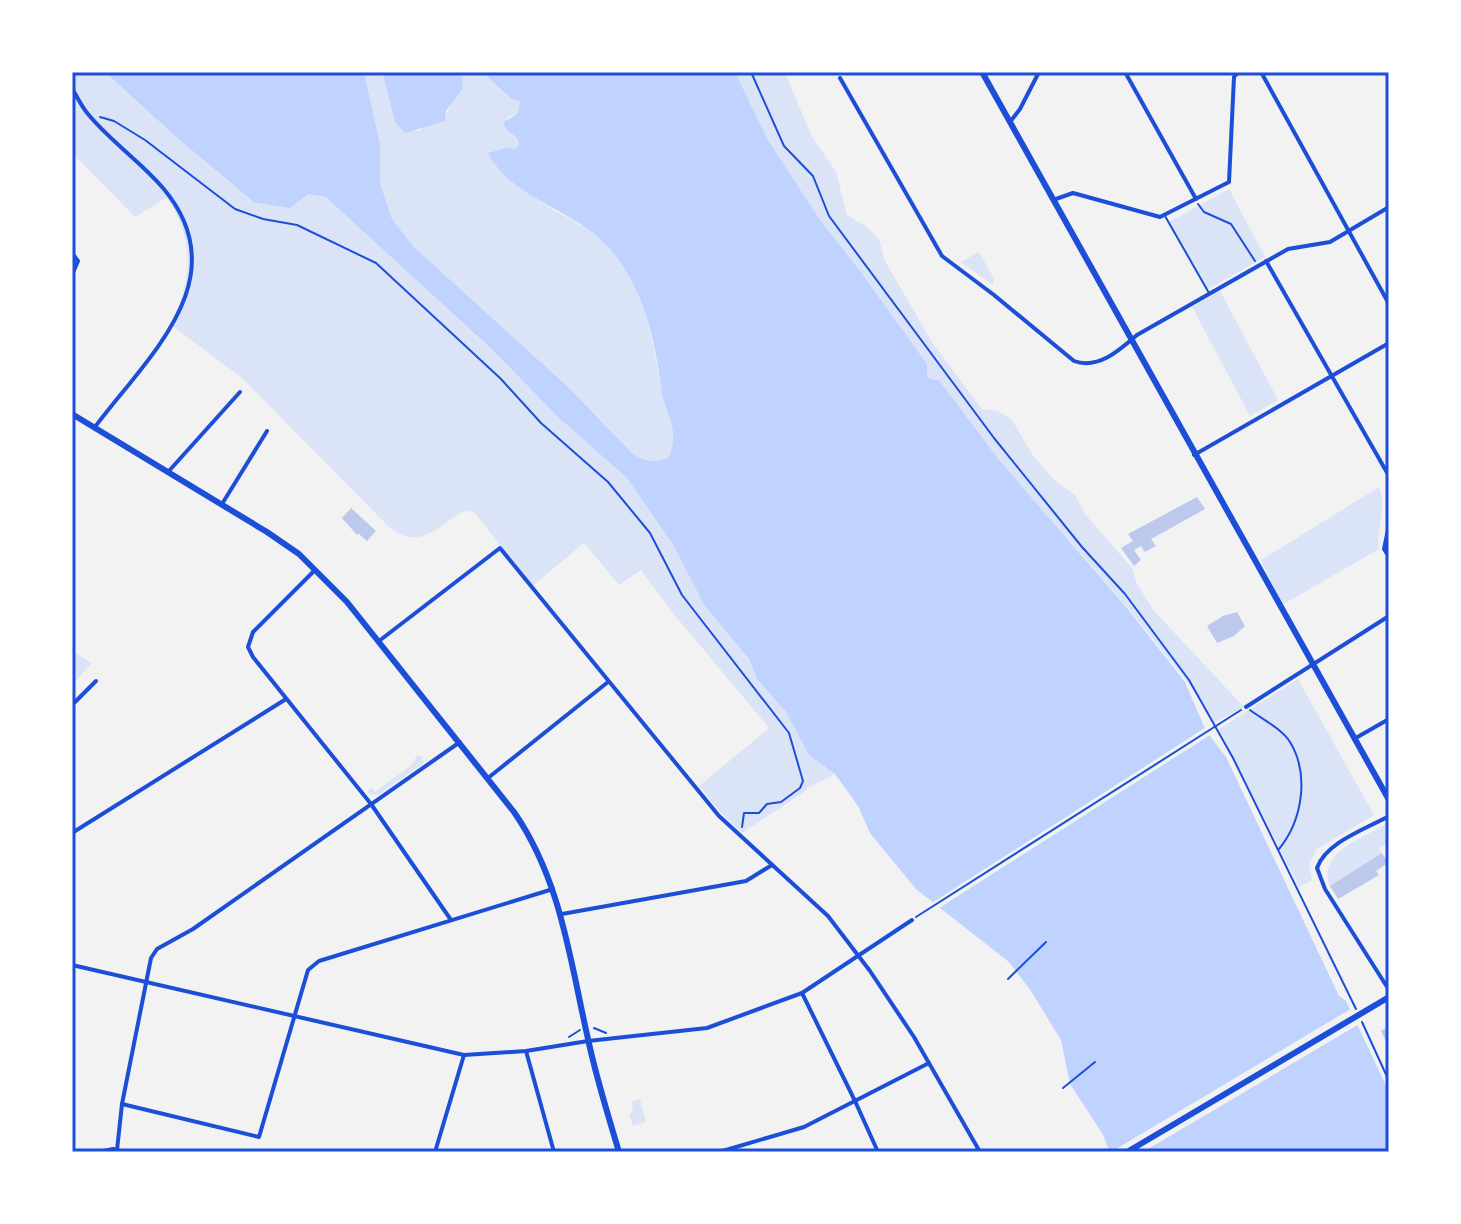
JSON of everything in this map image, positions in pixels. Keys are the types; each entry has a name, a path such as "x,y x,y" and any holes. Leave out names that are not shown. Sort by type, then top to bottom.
{"street":[{"path":"982,72 1389,800"},
{"path":"1010,122 1039,72"},
{"path":"1125,72 1196,199"},
{"path":"1053,200 1073,193 1155,217 1165,216 1229,182 1234,77 1238,72"},
{"path":"1261,72 1389,304"},
{"path":"840,78 942,256 1074,361 1095,363 1294,246 1330,242 1389,207"},
{"path":"72,88 88,114 141,164 181,211 193,257 190,284 180,313 154,354 95,427"},
{"path":"72,253 78,261 72,275"},
{"path":"1266,261 1389,476"},
{"path":"1194,455 1389,343"},
{"path":"168,472 240,392"},
{"path":"72,414 267,532 316,569 379,641 488,778 526,830 562,914 588,1041 619,1152"},
{"path":"222,504 267,431"},
{"path":"1389,525 1384,549 1389,557"},
{"path":"379,641 500,548 719,816 828,916 886,993 980,1152"},
{"path":"316,569 249,639 248,647 371,804 452,920"},
{"path":"1246,707 1389,616"},
{"path":"72,705 96,681"},
{"path":"488,778 609,682"},
{"path":"72,833 286,699"},
{"path":"1354,739 1389,719"},
{"path":"104,1152 118,1151 122,1104 151,958 157,949 193,929 460,742"},
{"path":"1389,816 1329,850 1320,858 1317,868 1325,889 1389,990"},
{"path":"562,914 746,881 772,865"},
{"path":"122,1104 259,1137 308,970 319,961 553,889"},
{"path":"72,965 464,1055 526,1051 707,1028 802,993 912,920"},
{"path":"802,993 878,1152"},
{"path":"1127,1152 1389,997"},
{"path":"526,1051 554,1152"},
{"path":"435,1152 464,1055"},
{"path":"719,1152 804,1127 929,1063"}],"lane":[{"path":"1165,216 1210,294"}],"path":[{"path":"751,72 784,146 801,160 813,176 829,216 994,438 1082,547 1125,594 1189,680 1224,741 1389,1081"},
{"path":"88,114 114,121 145,140 235,209 263,219 297,225 376,263 501,379 541,423 608,482 650,533 682,595 789,733 801,770 803,781 800,788 781,802 767,804 759,813 744,813 738,833"},
{"path":"1196,199 1204,212 1231,224 1259,265"},
{"path":"912,920 1246,707 1285,736 1295,755 1301,801 1292,831 1278,851"},
{"path":"1008,979 1046,942"},
{"path":"567,1040 576,1030 595,1028 608,1033"},
{"path":"1063,1088 1095,1062"}],"shaded area":[{"path":"72,72 105,72 252,202 297,201 308,194 326,197 348,216 559,418 627,478 674,546 704,605 749,659 757,679 786,712 809,755 835,774 808,788 806,786 807,790 742,833 699,786 769,728 641,570 619,585 584,543 531,587 476,514 470,511 462,512 426,535 417,537 408,537 388,526 242,378 170,324 178,309 186,277 188,260 182,228 166,198 135,217 72,153"},
{"path":"364,72 382,72 395,122 418,131 444,121 463,74 461,72 482,72 512,98 520,100 518,113 508,117 505,128 518,139 519,145 515,149 509,147 489,153 533,196 604,242 634,283 652,337 664,404 673,432 669,458 651,462 633,454 567,386 413,246 392,219 380,183 380,144"},
{"path":"735,72 785,72 811,135 836,172 847,215 879,239 885,261 932,342 982,409 998,411 1012,420 1032,454 1054,480 1075,495 1085,514 1132,568 1137,584 1154,611 1244,707 1214,723 1189,684 1128,608 1000,461 939,380 930,379 927,364 820,220 768,140"},
{"path":"1229,189 1265,257 1208,289 1169,222"},
{"path":"979,252 994,279 993,285 960,262"},
{"path":"1220,291 1278,400 1250,416 1192,307"},
{"path":"1379,487 1382,510 1379,549 1282,605 1261,560"},
{"path":"72,651 92,663 72,685"},
{"path":"1298,679 1374,815 1317,849 1309,864 1312,880 1299,887 1219,729"},
{"path":"417,755 422,757 424,763 378,795 367,793 371,787 375,792 412,765"},
{"path":"1385,825 1389,826 1389,841 1379,848 1382,853 1330,886 1328,874 1336,855"},
{"path":"640,1099 646,1122 633,1126 629,1114 633,1112 631,1102"}],"water":[{"path":"105,72 364,72 380,144 380,183 392,219 413,246 567,386 633,454 659,461 669,457 673,429 641,301 620,261 606,244 576,221 520,188 497,166 488,153 509,147 515,149 519,145 518,139 505,128 504,122 518,113 520,101 512,99 482,72 735,72 768,140 820,220 927,364 927,375 930,379 939,380 1000,461 1127,608 1185,682 1206,731 1226,757 1339,996 1346,1001 1389,1092 1389,1152 1110,1152 1102,1133 1070,1084 1061,1040 1031,991 1009,962 916,889 870,833 858,806 835,774 809,755 786,712 757,679 749,659 704,605 674,546 627,478 559,418 489,347 326,197 308,194 290,208 253,202"},
{"path":"382,72 461,72 463,88 446,111 445,121 405,133 395,122"}],"pier":[{"path":"1208,726 1213,733 936,910 930,904"},
{"path":"1354,1007 1361,1023 1143,1152 1111,1152"}],"building":[{"path":"1197,497 1205,509 1151,539 1156,546 1145,552 1141,546 1134,550 1141,560 1134,566 1121,548 1133,541 1128,534"},
{"path":"351,508 376,531 367,541 342,518"},
{"path":"1237,612 1245,626 1234,636 1217,643 1207,626"},
{"path":"1382,853 1388,863 1376,871 1379,875 1338,899 1330,886"},
{"path":"1389,1026 1389,1048 1381,1031"}]}
